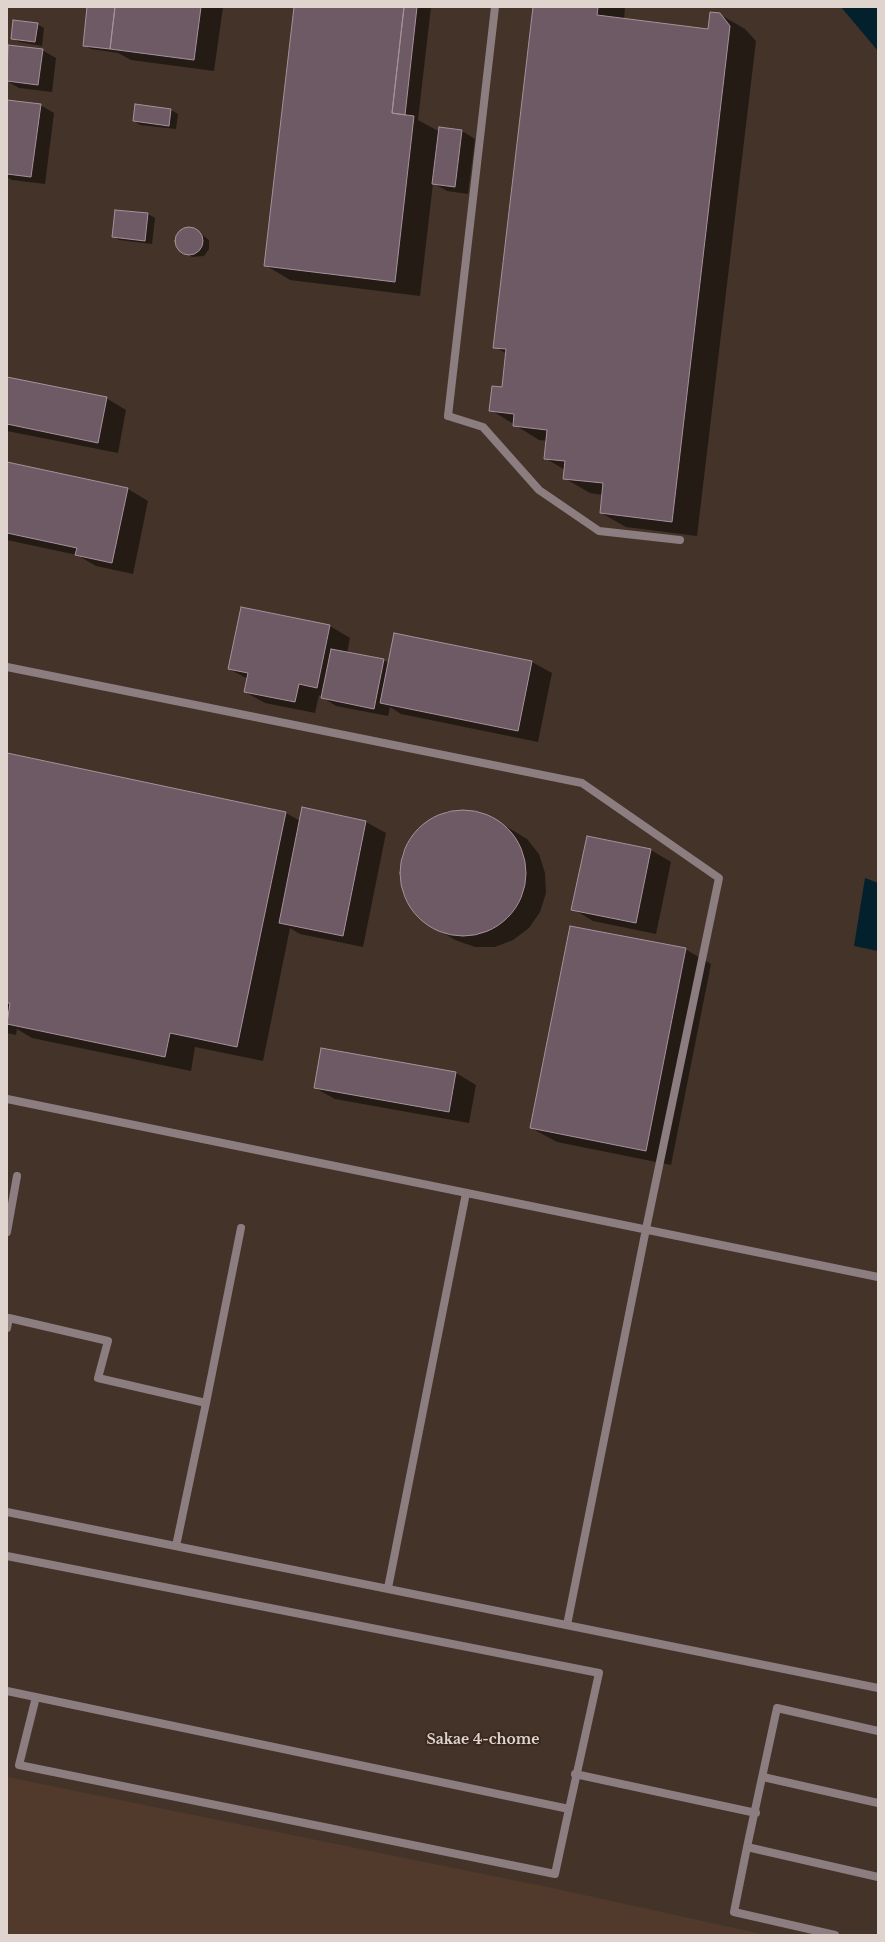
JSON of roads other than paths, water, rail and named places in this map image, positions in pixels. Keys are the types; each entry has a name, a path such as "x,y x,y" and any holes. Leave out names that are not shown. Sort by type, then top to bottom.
{"street":[{"path":"495,7 448,416 483,427 539,490 599,531 680,540"},
{"path":"7,667 582,783 719,878 646,1229 567,1625"},
{"path":"7,1099 878,1277"},
{"path":"7,1232 17,1176"},
{"path":"388,1588 466,1192"},
{"path":"176,1546 241,1228"},
{"path":"7,1328 8,1318 108,1341 98,1378 206,1403"},
{"path":"7,1512 878,1688"},
{"path":"7,1556 598,1673 554,1874 19,1765 36,1697"},
{"path":"7,1691 568,1809"},
{"path":"835,1935 734,1912 747,1847 764,1777 777,1708 878,1731"},
{"path":"575,1774 756,1812"},
{"path":"764,1777 878,1803"},
{"path":"747,1847 878,1877"}],"water":[{"path":"841,7 878,7 878,51"},
{"path":"865,878 878,883 878,951 854,946"}],"district":[{"name":"Sakae 4-chome","path":"483,1740"}]}
